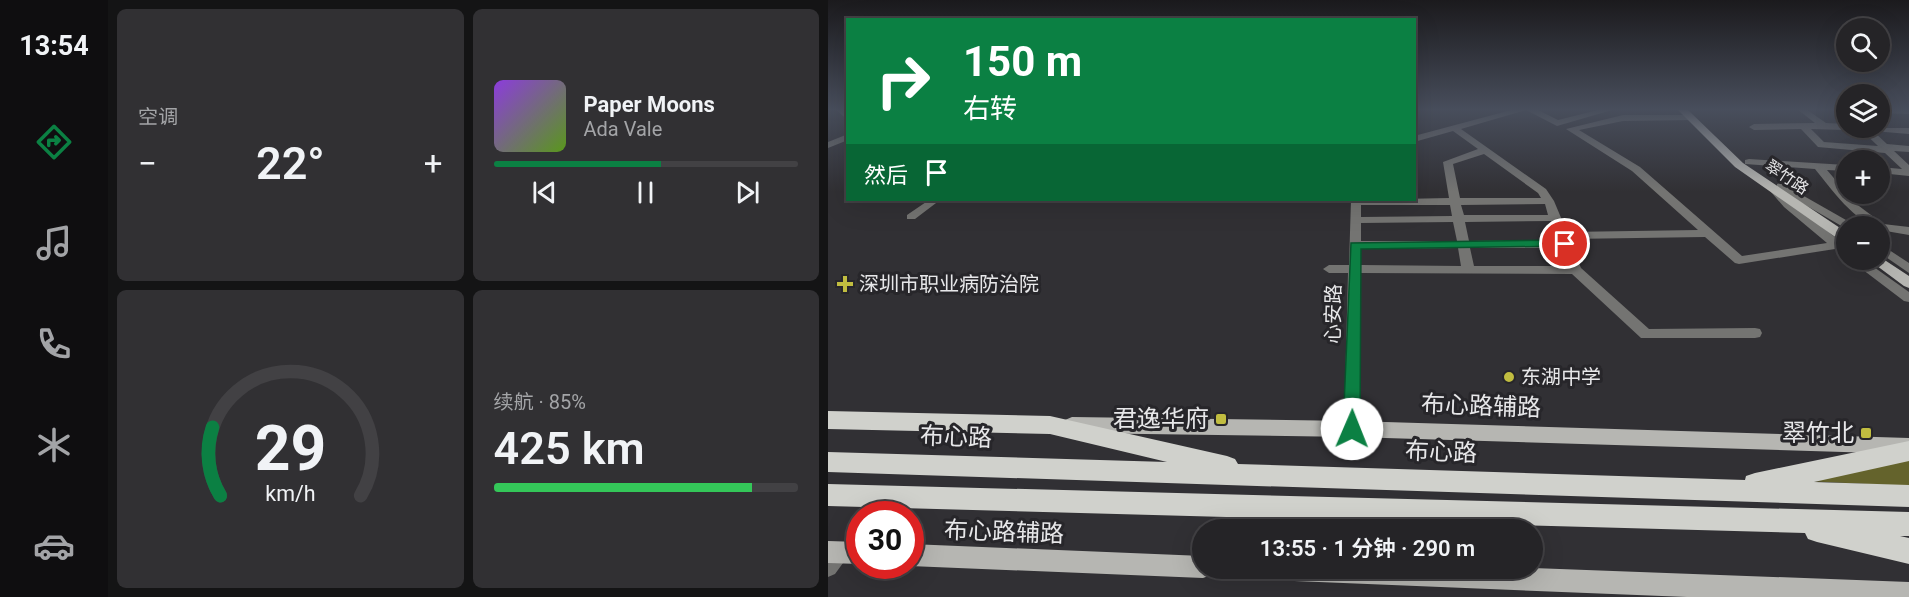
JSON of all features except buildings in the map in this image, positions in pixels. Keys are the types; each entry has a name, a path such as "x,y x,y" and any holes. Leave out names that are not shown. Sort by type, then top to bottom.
{"highway":[{"name":"布心路辅路","path":"828,420 1050,425 1266,475"},
{"path":"1729,490 1909,451"},
{"name":"布心路","path":"828,462 1909,496"},
{"path":"828,495 1909,524"},
{"path":"1762,520 1909,550"}],"main road":[{"name":"翠竹路","path":"1712,137 1728,156 1778,187 1826,221 1836,233"},
{"name":"翠竹路","path":"1720,137 1778,187"},
{"path":"1890,268 1909,281"},
{"name":"布心路辅路","path":"1050,425 1352,429 1909,446"},
{"name":"布心路辅路","path":"924,556 1192,567"},
{"path":"1412,579 1565,589 1909,594"}],"street":[{"path":"1467,137 1537,186 1549,201 1575,270 1646,334 1755,333"},
{"path":"1584,137 1636,169 1739,260 1836,243"},
{"path":"1813,137 1821,145 1909,149"},
{"path":"1875,138 1909,172"},
{"path":"828,145 846,139"},
{"path":"1468,270 1448,162 1486,150"},
{"path":"1749,162 1836,167"},
{"path":"1817,165 1851,205 1865,216"},
{"path":"1890,171 1909,172"},
{"path":"1778,187 1836,219"},
{"path":"1778,187 1788,205 1836,237"},
{"path":"911,217 934,201"},
{"path":"1356,201 1549,201"},
{"name":"心安路","path":"1352,429 1356,201"},
{"path":"1356,220 1556,218"},
{"path":"1890,228 1909,231"},
{"path":"1355,245 1463,244 1707,233"},
{"path":"1890,255 1909,269"},
{"path":"1329,269 1575,270"},
{"path":"1870,270 1909,298"}],"shaded area":[{"path":"1909,457 1909,486 1806,481"}],"place":[{"name":"深圳市职业病防治院","path":"845,284"},
{"name":"东湖中学","path":"1509,377"},
{"name":"君逸华府","path":"1221,419"},
{"name":"翠竹北","path":"1866,433"}],"route":[{"path":"1352,429 1355,245 1565,244"}]}
